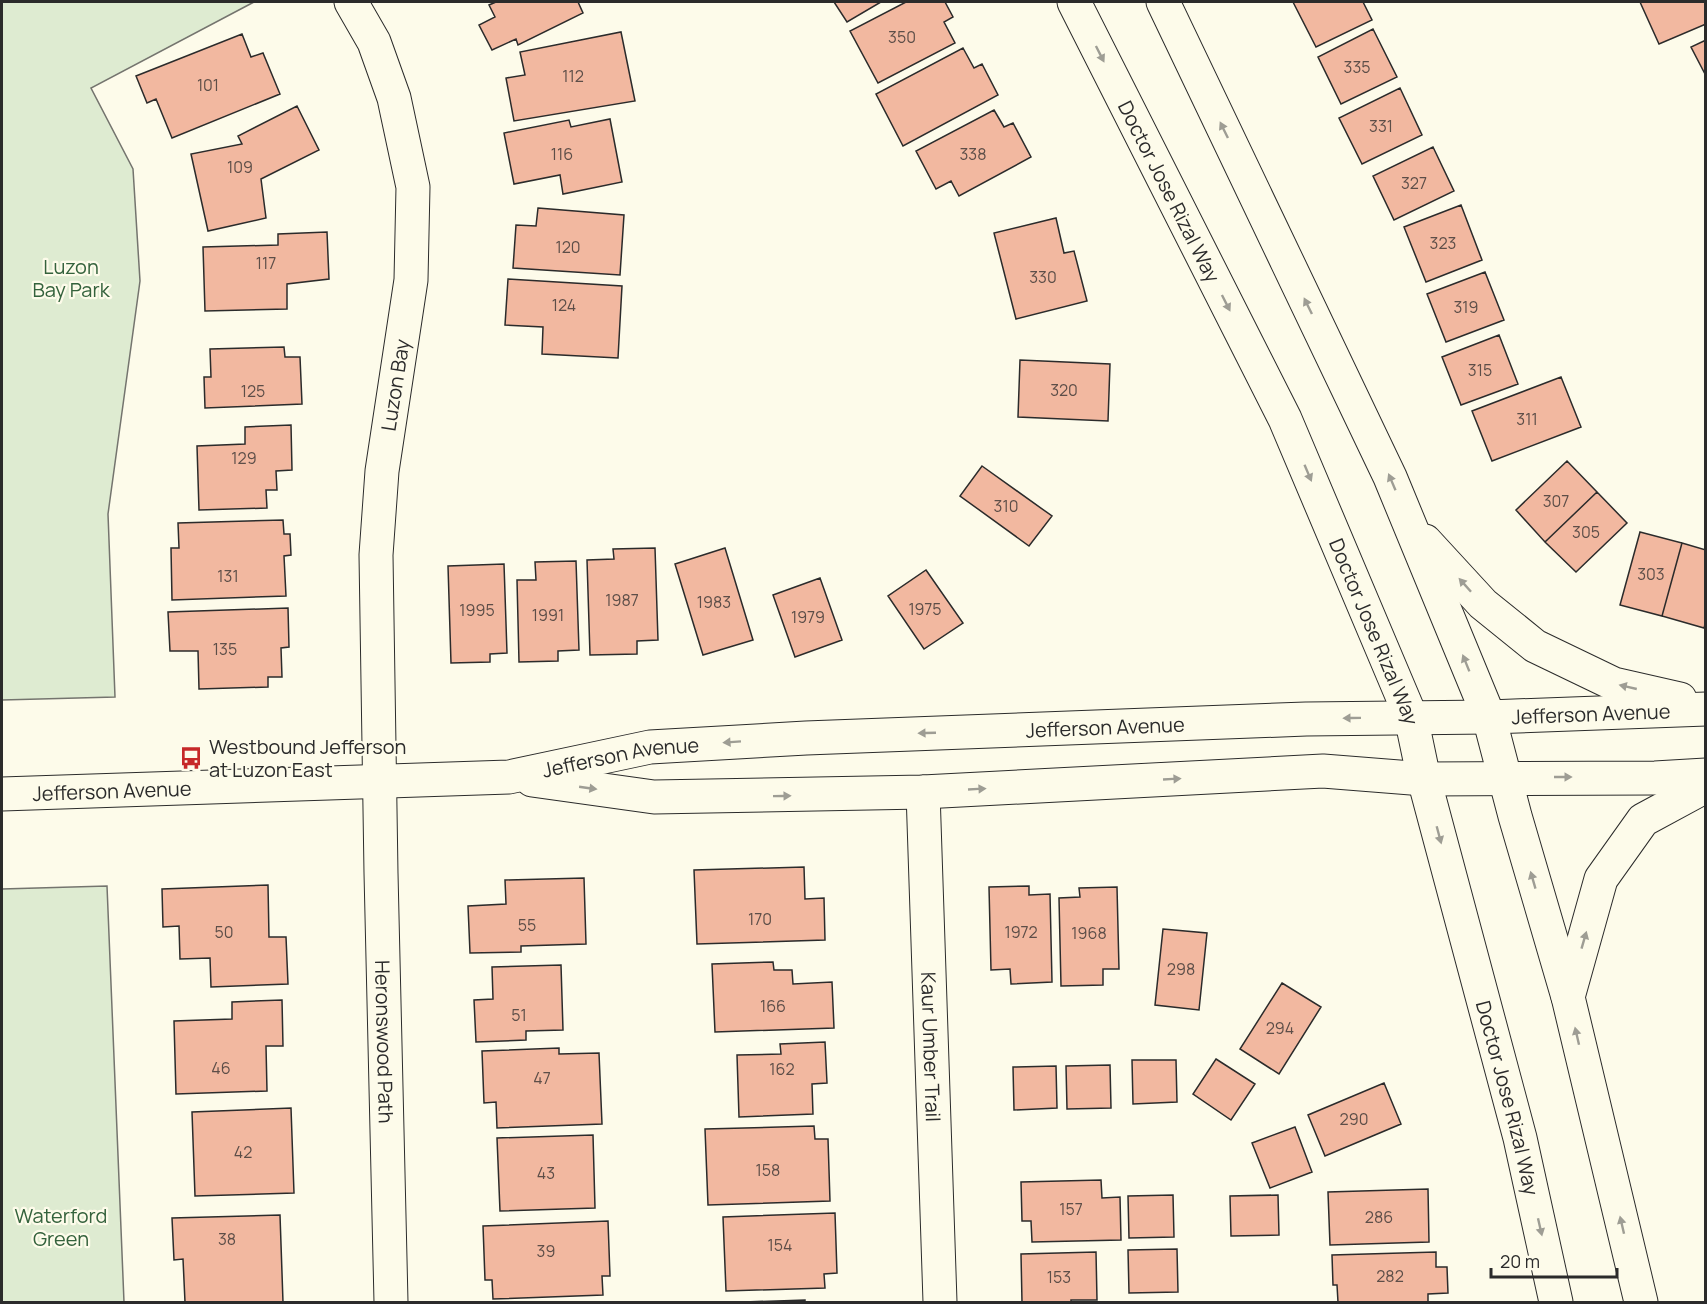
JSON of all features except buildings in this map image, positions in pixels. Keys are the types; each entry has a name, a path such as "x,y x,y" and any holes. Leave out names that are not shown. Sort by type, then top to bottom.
{"street":[{"name":"Luzon Bay","path":"351,2 374,42 394,98 413,188 411,280 382,471 376,555 381,781"},
{"name":"Doctor Jose Rizal Way","path":"1074,2 1285,419 1411,717 1424,779 1520,1138 1556,1302"},
{"path":"1163,2 1390,477 1489,717 1568,997 1641,1302"},
{"path":"1409,523 1483,604 1534,646 1614,684 1706,704"},
{"name":"Jefferson Avenue","path":"509,777 650,747 806,738 1294,719 1489,717 1706,709"},
{"name":"Jefferson Avenue","path":"2,794 509,777 654,797 923,792 1323,771 1424,779 1655,778 1706,774"},
{"name":"Heronswood Path","path":"381,781 381,880 391,1302"},
{"path":"1568,997 1601,879 1643,820 1706,786"},
{"name":"Kaur Umber Trail","path":"923,792 940,1302"}],"green space":[{"name":"Luzon Bay Park","path":"2,2 254,2 91,88 133,169 140,281 108,514 115,697 2,700"},
{"name":"Waterford Green","path":"107,886 124,1302 2,1302 2,889"}],"place":[{"name":"Westbound Jefferson at Luzon East","path":"191,758"}]}
